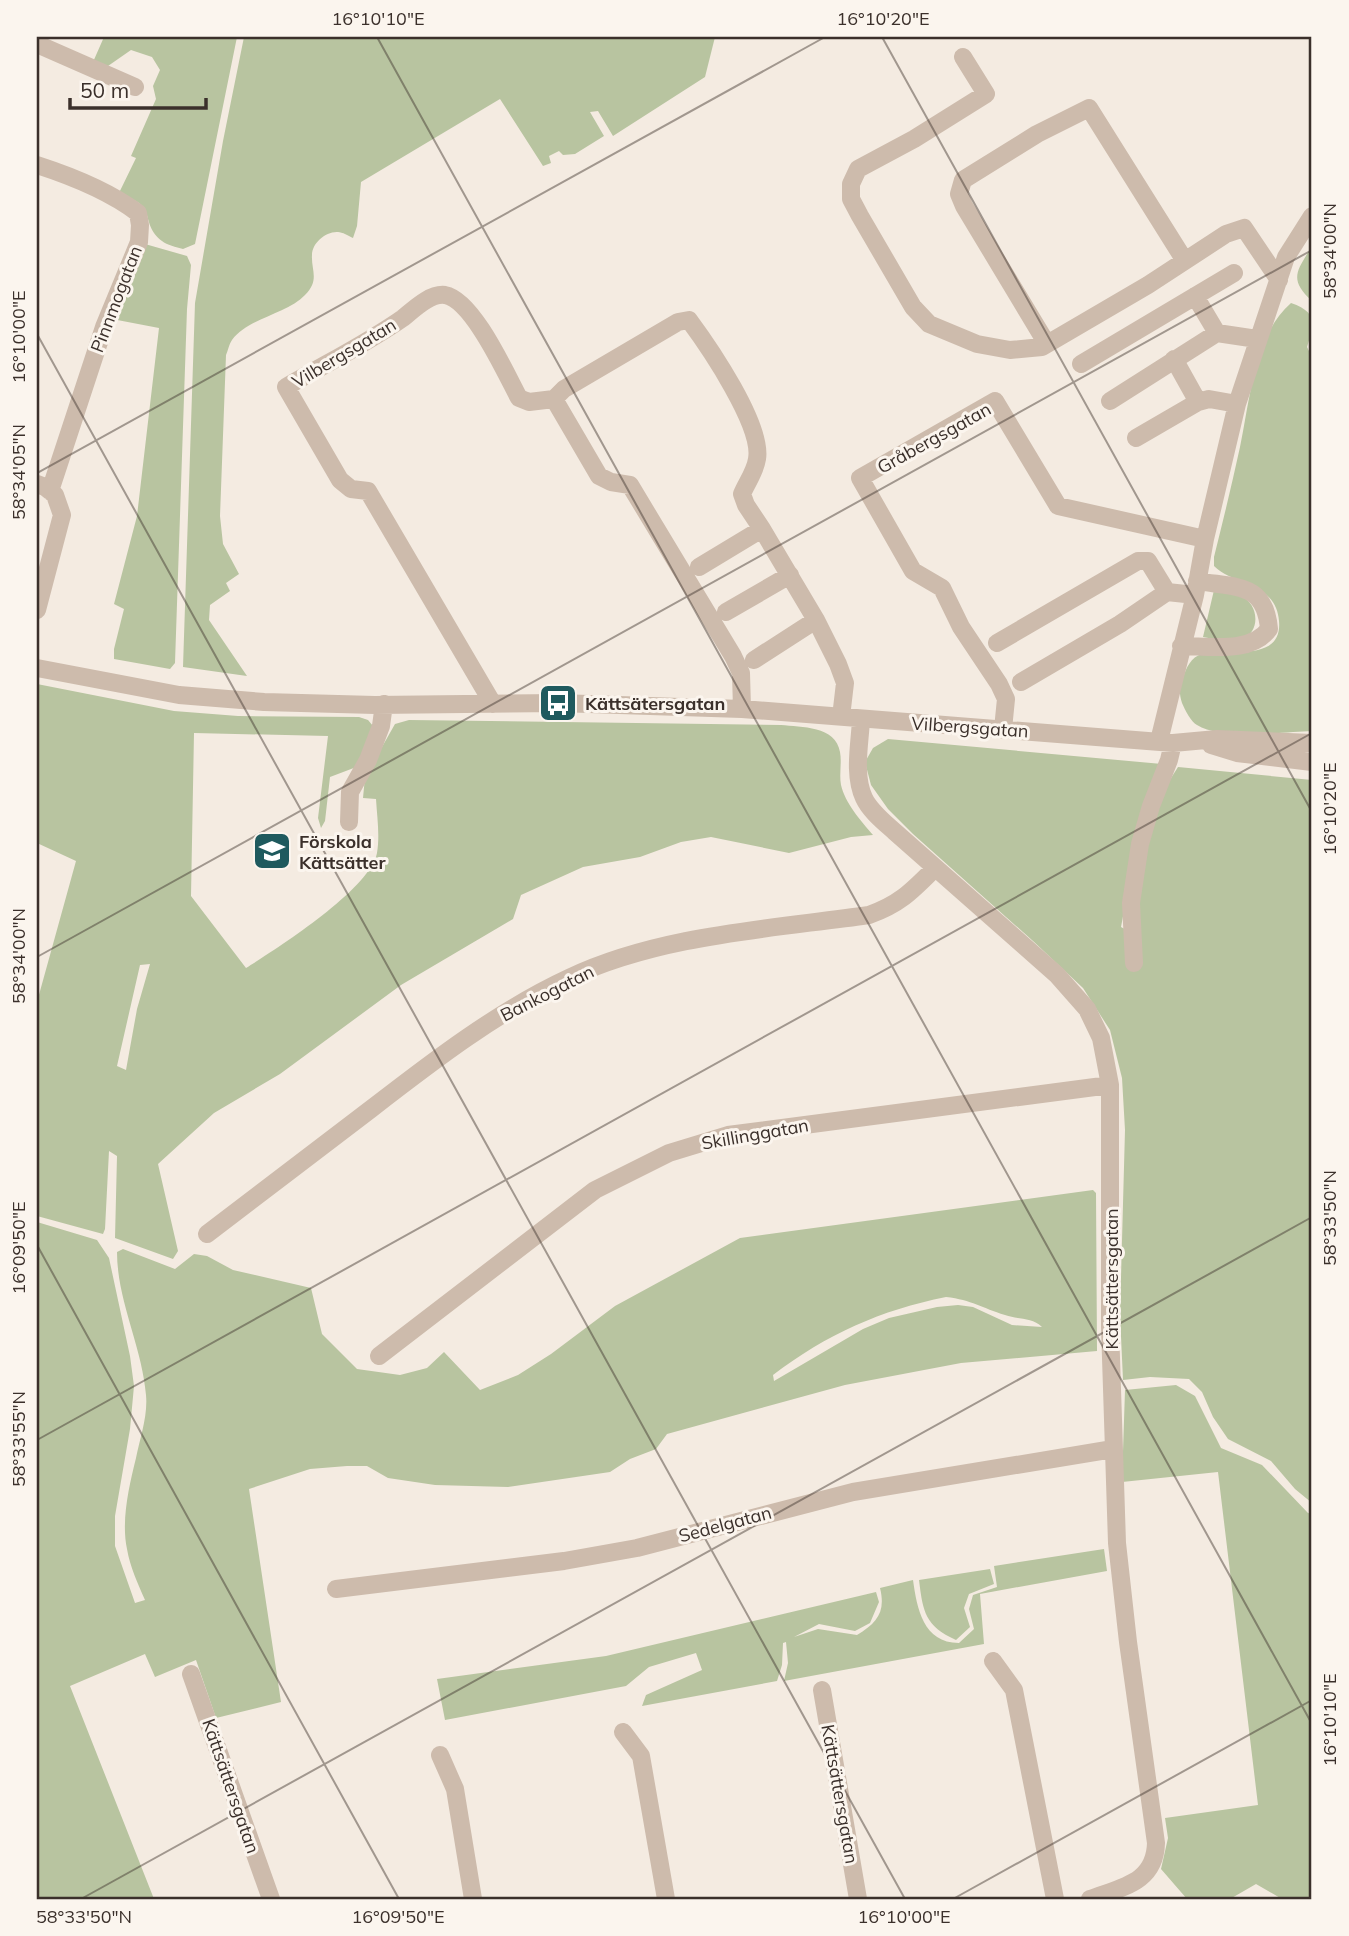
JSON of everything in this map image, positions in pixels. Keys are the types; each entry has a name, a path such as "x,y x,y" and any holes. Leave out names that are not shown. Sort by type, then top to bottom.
{"street":[{"path":"37,44 135,87"},
{"path":"963,57 986,94 914,139 858,169 851,184 851,199 913,307 929,324 977,344 1010,349 1042,347 1226,234 1244,228 1279,281"},
{"path":"1047,344 995,261 960,194 963,180 1037,134 1089,108 1185,261"},
{"name":"Pinnmogatan","path":"37,165 124,202 138,213 140,225 139,243 104,327 44,488 55,495 62,516 37,610"},
{"path":"1134,962 1131,903 1140,844 1169,760 1166,742 1181,646 1237,404 1286,257 1312,216"},
{"path":"1080,364 1234,273"},
{"name":"Vilbergsgatan","path":"493,704 368,491 351,489 340,480 286,387 435,296 445,295 459,302 470,314 519,398 529,402 554,399"},
{"path":"1195,296 1217,332"},
{"path":"742,709 741,673 733,656 630,485 611,482 599,476 554,399 564,389 678,322 689,320 752,425 758,443 758,458 742,494 746,505 816,620 845,683 841,717"},
{"path":"1110,401 1217,332 1257,339"},
{"path":"1174,359 1198,402"},
{"path":"1136,438 1198,402 1209,399 1237,404"},
{"name":"Gråbergsgatan","path":"1003,729 1006,699 999,684 961,627 942,588 914,571 860,478 995,401 1058,506 1205,539"},
{"path":"699,567 762,529"},
{"path":"997,643 1138,561 1148,561 1167,592"},
{"path":"726,612 789,575"},
{"path":"1021,682 1120,624 1167,592 1196,588 1244,589 1259,596 1268,611 1269,629 1263,638 1241,646 1181,646"},
{"path":"754,660 816,620"},
{"name":"Vilbergsgatan","path":"37,668 179,695 264,702 558,703 742,709 1166,742 1217,739 1312,743"},
{"path":"349,822 350,792 377,737 384,704"},
{"name":"Kättsättersgatan","path":"861,719 858,774 864,798 877,815 1057,975 1087,1009 1101,1038 1110,1084 1113,1448 1119,1573 1156,1858 1149,1871 1133,1883 1090,1899"},
{"name":"Vilbergsgatan","path":"1197,741 1237,753 1312,762"},
{"name":"Bankogatan","path":"207,1234 476,1031 570,977 676,944 869,915 892,907 935,867"},
{"name":"Skillinggatan","path":"379,1356 595,1190 668,1153 728,1135 1110,1084"},
{"name":"Sedelgatan","path":"336,1588 564,1561 636,1548 853,1492 1113,1448"},
{"path":"993,1661 1014,1689 1055,1899"},
{"name":"Kättsättersgatan","path":"191,1674 271,1899"},
{"name":"Kättsättersgatan","path":"821,1690 858,1899"},
{"path":"623,1732 641,1756 666,1899"},
{"path":"440,1755 454,1789 473,1899"}],"green space":[{"path":"104,37 237,37 195,244 183,249 169,245 155,234 144,208 139,203 118,195 136,158 131,156 156,99 153,86 160,70 152,57 131,50 108,66 93,62"},
{"path":"244,37 715,37 705,77 613,136 598,111 590,112 604,136 575,154 563,155 559,151 549,156 551,163 543,166 500,99 361,182 357,226 353,238 333,232 320,239 313,251 314,280 310,290 288,307 248,326 232,340 226,355 220,516 223,544 239,574 226,583 230,591 210,605 209,620 247,676 183,667 195,303"},
{"path":"145,244 187,256 191,265 187,309 175,663 170,669 114,659 124,609 114,604 137,516 159,328 112,319"},
{"path":"1312,246 1312,301 1300,287 1297,275"},
{"path":"1291,303 1306,310 1312,319 1312,331 1307,347 1312,357 1312,731 1236,734 1208,730 1193,721 1182,703 1180,687 1192,660 1202,654 1262,649 1278,635 1279,621 1276,608 1270,599 1253,586 1222,573 1214,566 1214,557 1261,350 1279,316"},
{"path":"1214,590 1241,596 1251,605 1255,624 1242,639 1233,641 1203,637"},
{"path":"37,684 174,711 238,716 359,717 368,720 373,726 359,766 330,777 325,821 321,828 318,818 328,736 194,733 191,896 246,968 279,947 341,900 371,867 377,853 378,826 376,799 363,798 365,777 395,724 409,720 781,725 816,730 832,737 837,743 841,756 840,781 843,792 854,812 873,835 851,837 789,853 711,837 681,842 640,857 583,867 521,895 513,919 401,985 280,1074 214,1113 158,1164 178,1251 173,1259 115,1238 117,1156 109,1151 103,1234 37,1216 37,1002 76,861 37,843","holes":["150,964 137,1009 126,1070 117,1066 140,965"]},
{"path":"888,739 1162,764 1121,927 1135,935 1143,870 1152,827 1158,806 1178,767 1312,780 1312,1503 1295,1489 1271,1461 1228,1439 1213,1417 1202,1392 1189,1379 1150,1377 1123,1380 1120,1314 1125,1130 1122,1078 1110,1030 1083,988 888,809 871,785 865,762 873,748"},
{"path":"1093,1190 1096,1193 1097,1351 961,1363 845,1385 667,1434 656,1449 630,1459 610,1472 508,1487 435,1485 388,1478 367,1466 347,1466 310,1469 249,1489 281,1702 216,1718 196,1660 155,1677 145,1654 70,1686 154,1899 37,1899 37,1222 97,1240 109,1258 134,1386 130,1429 115,1516 115,1546 135,1603 145,1600 128,1556 125,1515 145,1419 146,1395 140,1359 121,1288 117,1252 123,1249 175,1269 194,1254 207,1256 233,1270 311,1288 322,1334 357,1369 400,1375 427,1368 444,1352 480,1390 518,1375 615,1306 740,1238","holes":["955,1298 1010,1317 1030,1320 1042,1327 1012,1325 973,1307 937,1307 889,1318 863,1329 774,1381 773,1375 793,1360 855,1326 922,1302"]},
{"path":"1176,1385 1195,1396 1221,1448 1262,1465 1312,1514 1312,1899 1282,1899 1256,1884 1230,1899 1187,1899 1161,1869 1168,1838 1165,1818 1258,1805 1218,1472 1122,1482 1125,1390"},
{"path":"1104,1549 1107,1571 980,1594 984,1644 784,1681 788,1663 786,1642 783,1643 782,1665 777,1681 642,1706 646,1695 702,1670 696,1653 649,1667 626,1686 445,1720 437,1679 606,1656 876,1592 879,1602 870,1623 855,1631 819,1624 794,1637 818,1629 857,1635 875,1621 881,1610 880,1588 913,1580 924,1622 937,1637 959,1643 974,1629 969,1609 973,1595 997,1587 994,1566"},
{"path":"990,1569 994,1584 969,1594 964,1608 970,1627 956,1640 938,1629 927,1617 919,1580"}],"place":[{"name":"Kättsätersgatan","path":"558,703"},
{"name":"Förskola Kättsätter","path":"272,851"}]}
